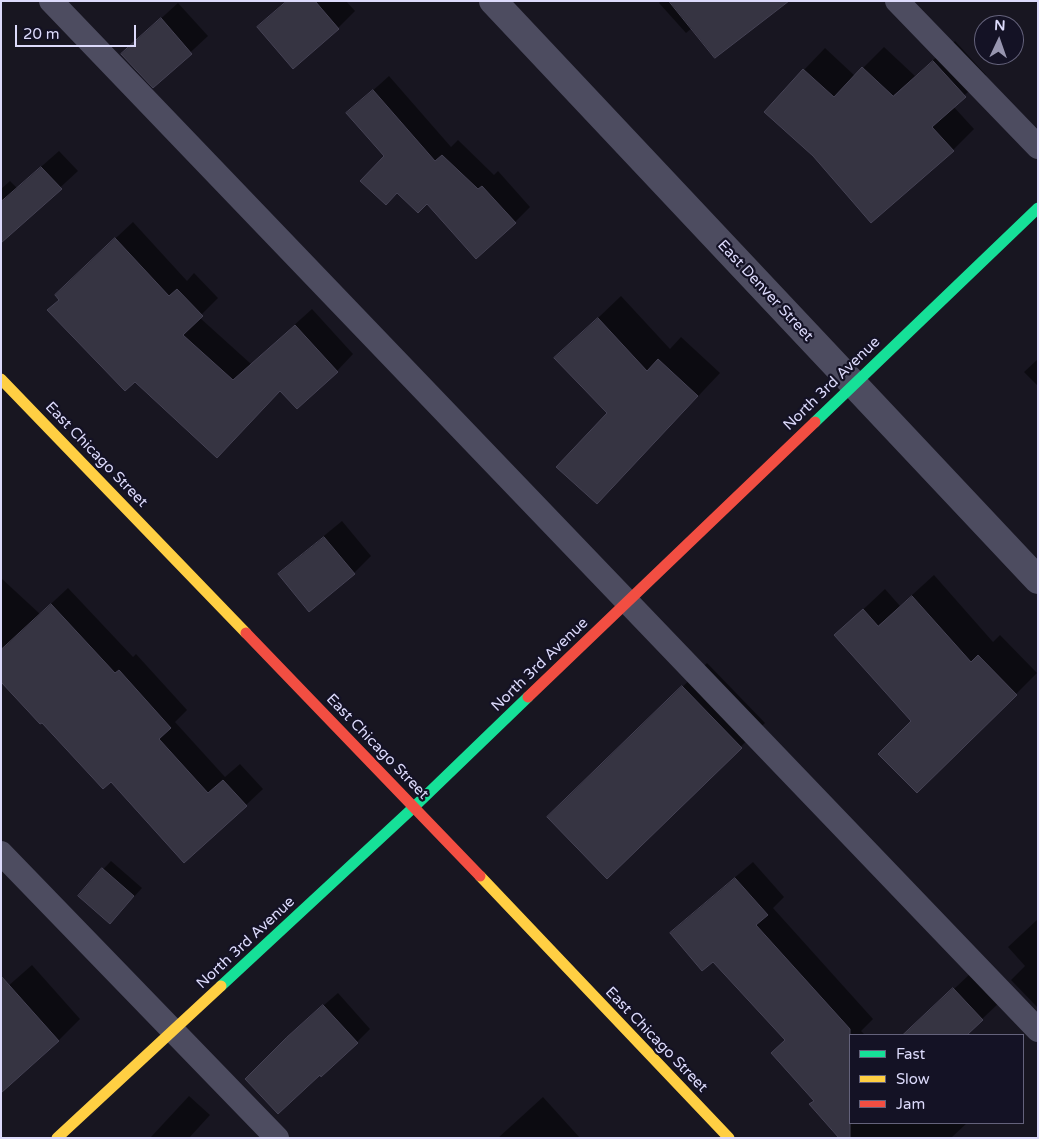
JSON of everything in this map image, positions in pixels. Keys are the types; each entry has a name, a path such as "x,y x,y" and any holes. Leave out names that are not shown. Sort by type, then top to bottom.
{"street":[{"name":"East Denver Street","path":"493,1 1038,580"},
{"name":"North 3rd Avenue","path":"57,1138 414,807 852,384 1038,208"},
{"name":"East Chicago Street","path":"1,379 414,807 728,1138"}],"lane":[{"path":"51,1 1038,1030"},
{"path":"897,1 1038,147"},
{"path":"1,853 277,1138"}],"building":[{"path":"287,1 315,1 339,29 293,69 257,27"},
{"path":"669,1 789,1 715,58"},
{"path":"161,18 192,54 153,88 121,54"},
{"path":"933,61 966,97 932,127 954,151 871,223 813,156 764,112 803,69 834,97 862,67 893,96"},
{"path":"373,90 435,161 442,155 478,189 482,186 516,223 476,259 427,204 418,213 397,193 386,205 360,181 384,156 346,113"},
{"path":"41,167 62,189 1,243 1,202"},
{"path":"115,238 169,296 177,289 203,316 183,335 233,380 295,325 338,372 297,409 280,391 217,458 135,382 125,391 47,310 59,300 55,295"},
{"path":"598,318 647,371 658,359 698,396 597,504 556,467 607,413 554,358"},
{"path":"324,537 355,574 309,612 278,574"},
{"path":"912,596 971,662 978,655 1017,695 917,793 878,754 911,721 834,635 863,609 878,626"},
{"path":"51,604 115,673 119,670 171,728 159,739 208,793 223,780 247,806 184,863 111,782 103,789 1,682 1,650"},
{"path":"682,686 742,748 607,879 547,817"},
{"path":"102,868 134,896 110,924 78,896"},
{"path":"735,878 768,915 756,925 850,1029 850,1138 839,1138 809,1104 814,1101 771,1053 785,1040 713,962 702,971 670,933"},
{"path":"1,976 59,1041 1,1093"},
{"path":"953,988 983,1020 968,1034 904,1034"},
{"path":"323,1005 358,1043 278,1114 245,1079 286,1038"}],"traffic: fast":[{"path":"815,422 1038,208"},
{"path":"221,986 414,807 528,697"}],"traffic: slow":[{"path":"1,379 246,633"},
{"path":"480,876 729,1138"},
{"path":"57,1138 221,986"}],"traffic: jam":[{"path":"528,697 815,422"},
{"path":"246,633 480,876"}]}
